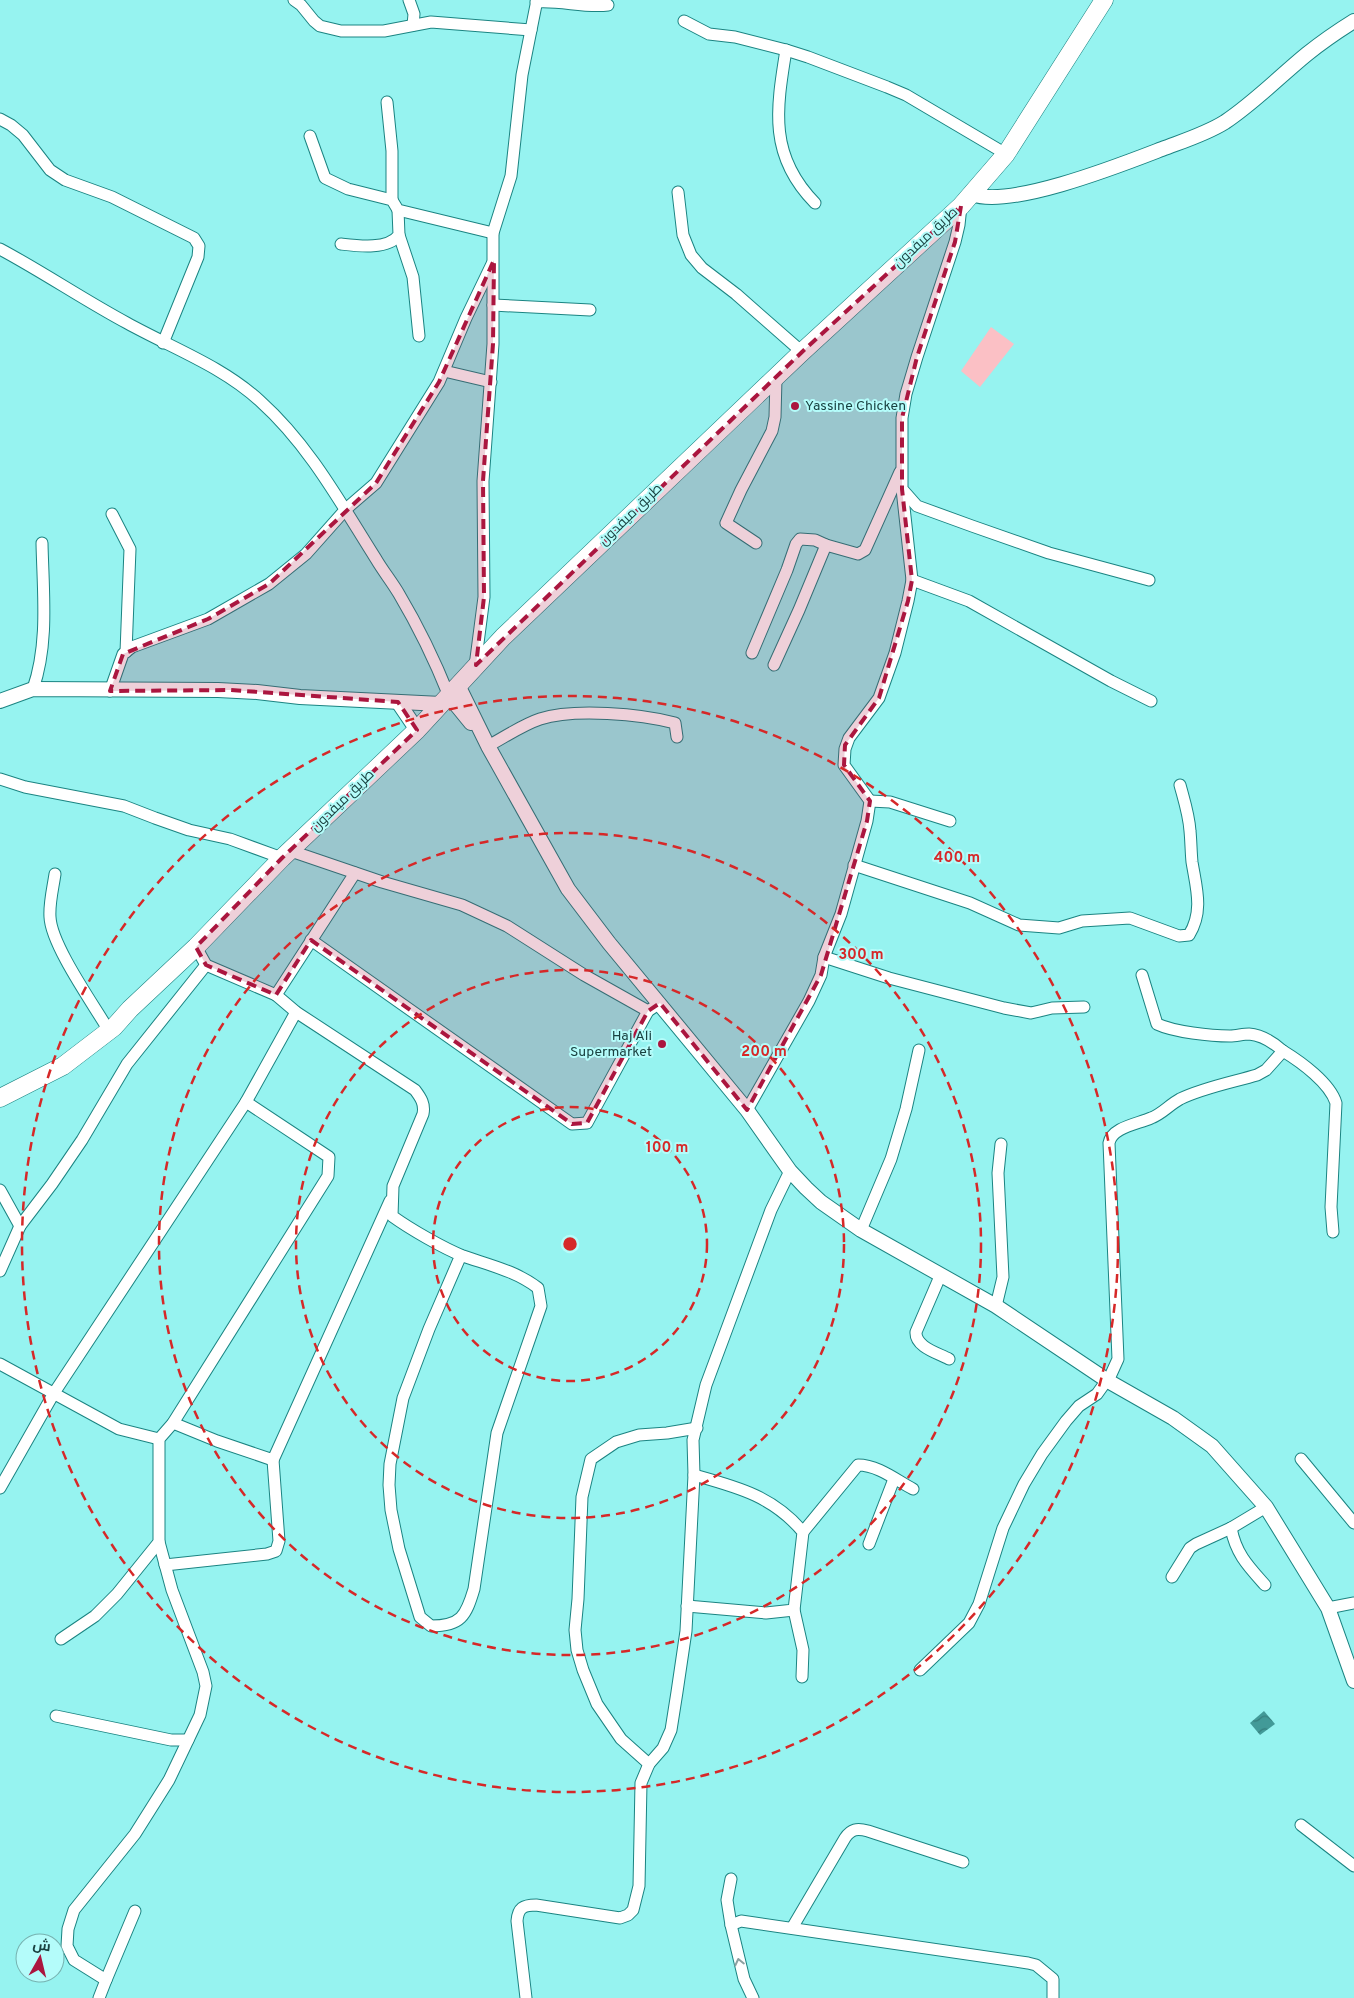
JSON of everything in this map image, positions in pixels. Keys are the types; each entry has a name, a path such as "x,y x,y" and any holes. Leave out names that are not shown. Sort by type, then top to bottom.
{"main road":[{"name":"طريق ميفدون","path":"0,1098 63,1066 114,1027 287,854 417,730 503,636 802,352 967,200 1006,154 1102,0"},
{"name":"طريق ميفدون","path":"0,1087 67,1054 130,1009"}],"street":[{"path":"294,0 301,5 314,21 328,29 370,32 431,22 531,30"},
{"path":"409,0 414,14 412,25"},
{"path":"475,666 484,577 483,481 491,382 493,233 511,176 517,112 531,30 537,1 563,1 596,6 608,5"},
{"path":"684,21 709,34 735,37 808,56 906,95 1006,154"},
{"path":"747,1110 809,1001 820,975 824,957 841,914 867,821 870,801 844,765 845,745 879,698 895,653 912,580 902,489 902,418 916,356 955,242 967,200 979,196 993,197 1050,188 1108,170 1224,123 1307,54 1354,21"},
{"path":"786,50 779,120 782,150 789,169 801,188 816,203"},
{"path":"387,102 399,235 413,277 419,336"},
{"path":"0,119 23,135 50,170 65,180 112,197 194,238 199,246 198,257 163,343"},
{"path":"310,136 325,178 348,189 395,205 493,233"},
{"path":"678,192 683,235 691,255 702,268 736,294 802,352"},
{"path":"341,244 369,246 387,243 396,239 399,235"},
{"path":"0,249 94,305 228,376 260,401 287,428 322,473 399,594 438,669 449,695 488,746 568,889 609,943 660,1002 747,1110 790,1171 821,1202 861,1230 996,1306 1108,1380 1173,1418 1212,1446 1266,1508 1328,1608 1354,1682"},
{"path":"110,691 122,654 132,647 208,620 269,584 306,554 346,509 376,483 439,382 466,318 494,260"},
{"path":"493,305 590,310"},
{"path":"444,371 491,382"},
{"path":"756,543 726,523 740,490 772,431 775,417 776,378"},
{"path":"752,653 796,544 800,539 815,540 858,554 865,550 902,468"},
{"path":"902,489 917,506 1049,553 1149,580"},
{"path":"112,514 130,549 126,652"},
{"path":"33,689 40,669 43,651 42,543"},
{"path":"774,665 826,545"},
{"path":"912,580 969,601 1111,682 1151,701"},
{"path":"481,618 484,632 488,635 503,636"},
{"path":"0,701 33,689 110,691 231,690 300,697 398,702 449,695"},
{"path":"398,702 417,730"},
{"path":"488,746 538,720 554,716 635,715 654,717 675,723 677,737"},
{"path":"0,780 25,787 124,806 189,830 355,872 427,896 462,905 507,926 584,975 648,1011"},
{"path":"854,865 970,903 1019,925 1060,928 1082,921 1130,918 1179,936 1189,935 1198,914 1197,892 1192,863 1188,813 1180,785"},
{"path":"870,801 890,802 950,821"},
{"path":"276,996 355,872"},
{"path":"55,874 50,916 51,926 67,961 106,1026"},
{"path":"311,940 572,1124 587,1123 648,1011 660,1002"},
{"path":"196,947 206,965 276,996 296,1012 415,1090 421,1098 424,1107 423,1114 396,1175 393,1186 392,1216 461,1255 516,1274 538,1288 541,1306 497,1433 474,1589 468,1610 458,1621 445,1626 431,1626 420,1617 399,1549 391,1510 390,1464 403,1398 429,1329 461,1255"},
{"path":"824,957 889,978 1004,1008 1031,1013 1052,1008 1084,1008"},
{"path":"0,1271 20,1226 82,1140 128,1064 206,965"},
{"path":"1142,975 1157,1024 1168,1029 1203,1034 1229,1036 1250,1034 1271,1041 1312,1072 1332,1093 1336,1103 1331,1207 1333,1232"},
{"path":"0,1488 54,1393 246,1102 296,1012"},
{"path":"861,1230 891,1159 906,1109 919,1050"},
{"path":"920,1670 935,1653 954,1639 969,1623 979,1604 1003,1528 1024,1484 1042,1454 1066,1421 1079,1406 1097,1394 1108,1380 1118,1359 1110,1139 1124,1128 1162,1113 1188,1095 1257,1075 1266,1070 1284,1051"},
{"path":"106,1980 74,1960 67,1946 68,1929 74,1910 135,1834 169,1780 200,1715 206,1686 172,1590 159,1542 159,1439 174,1423 328,1176 329,1157 246,1102"},
{"path":"996,1306 1003,1277 998,1174 1001,1144"},
{"path":"526,1998 517,1921 518,1912 521,1908 526,1905 536,1905 620,1918 628,1915 633,1910 639,1886 641,1783 649,1764 663,1748 671,1730 686,1631 694,1475 693,1440 706,1385 771,1210 790,1171"},
{"path":"0,1190 20,1226"},
{"path":"165,1565 267,1554 276,1551 279,1542 273,1460 392,1198"},
{"path":"941,1274 916,1337 919,1343 949,1359"},
{"path":"0,1364 119,1429 159,1439"},
{"path":"174,1423 217,1441 273,1460"},
{"path":"649,1764 621,1739 597,1704 577,1650 575,1630 582,1497 590,1459 616,1442 639,1435 696,1428"},
{"path":"1301,1459 1354,1523"},
{"path":"802,1677 803,1650 794,1610 803,1532 858,1465 864,1465 885,1472 913,1489"},
{"path":"694,1475 745,1490 760,1497 791,1517 803,1532"},
{"path":"869,1544 894,1479"},
{"path":"1172,1577 1190,1548 1266,1508"},
{"path":"1231,1528 1234,1545 1265,1585"},
{"path":"61,1640 95,1616 117,1594 159,1542"},
{"path":"1328,1608 1354,1603"},
{"path":"687,1606 766,1613 794,1610"},
{"path":"56,1716 171,1740 188,1740"},
{"path":"1301,1825 1354,1866"},
{"path":"792,1928 844,1838 854,1829 868,1831 963,1862"},
{"path":"731,1879 727,1900 731,1925 744,1979 753,1998"},
{"path":"99,1998 135,1910"},
{"path":"731,1925 741,1921 1028,1963 1036,1965 1053,1979 1053,1998"}],"highlighted area":[{"path":"961,206 955,242 917,357 902,418 902,489 912,580 908,601 879,698 845,745 844,765 870,801 867,821 821,975 747,1110 660,1003 648,1011 587,1123 572,1124 311,940 276,995 206,965 196,947 282,858 417,730 398,702 231,690 110,691 123,654 208,619 269,584 376,483 439,382 494,260 493,344 483,481 484,597 476,665 802,352"}],"shaded area":[{"path":"991,327 1014,344 980,387 961,371"}],"water":[{"path":"1264,1711 1275,1724 1260,1735 1250,1723"}],"place":[{"name":"Yassine Chicken","path":"795,406"},
{"name":"Haj Ali Supermarket","path":"662,1044"}]}
